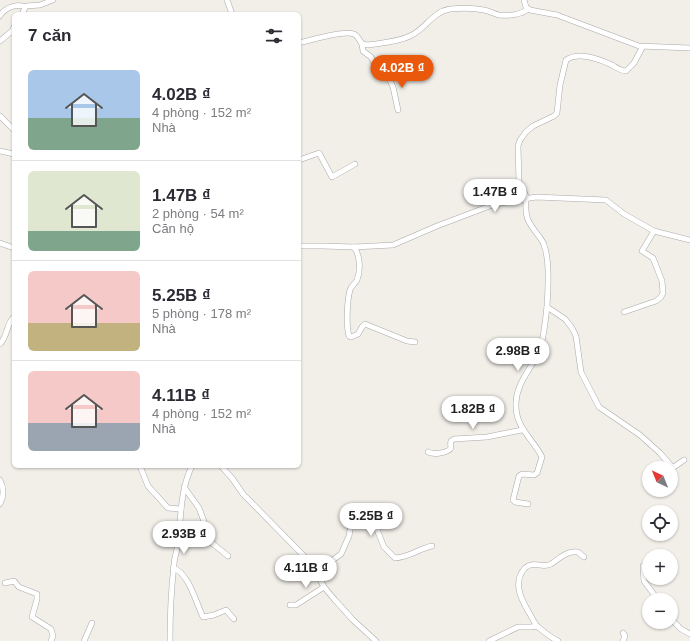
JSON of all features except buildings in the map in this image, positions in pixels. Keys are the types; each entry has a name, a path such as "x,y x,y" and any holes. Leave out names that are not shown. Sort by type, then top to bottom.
{"street":[{"path":"0,16 3,12 15,6 19,5 26,7 40,5 53,0"},
{"path":"227,0 231,12"},
{"path":"524,0 528,9 557,15 592,27 627,42 643,46 690,48"},
{"path":"23,12 26,7"},
{"path":"362,44 368,45 410,37 434,16 445,10 481,10 501,15 520,14 528,9"},
{"path":"0,41 12,31"},
{"path":"301,42 320,37 350,33 356,35 362,44 363,51 371,57 376,67 387,74 393,87 398,110"},
{"path":"528,504 515,502 513,500 519,476 522,474 534,475 537,473 542,457 522,430 518,422 516,407 517,392 540,350 547,307 547,260 545,246 527,220 525,213 527,199 520,182 518,146 520,140 526,132 533,126 554,116 557,113 560,85 566,60 574,57 595,58 626,71 634,63 643,46"},
{"path":"0,116 12,128"},
{"path":"0,151 12,154"},
{"path":"301,159 319,153 332,178 355,164"},
{"path":"301,246 354,247 392,245 489,206 527,199 545,198 606,200 635,221 654,231 690,240"},
{"path":"624,312 656,301 663,293 662,281 653,258 642,251 654,231"},
{"path":"0,243 12,247"},
{"path":"354,247 358,255 359,266 357,279 349,292 347,327 348,336 351,337 358,334 365,324 407,341 415,342"},
{"path":"547,307 565,319 572,328 576,336 581,372 599,408 640,434 672,466 674,467 684,460"},
{"path":"0,344 5,338 10,320 12,318"},
{"path":"428,452 435,454 449,450 451,448 451,441 454,439 487,437 522,430"},
{"path":"141,468 148,486 168,508 181,510"},
{"path":"170,641 170,605 173,568 178,544 184,487 191,468"},
{"path":"223,468 243,494 304,556 316,572 324,587 353,620 376,641"},
{"path":"0,480 2,483 3,495 0,504"},
{"path":"184,487 199,508 212,543 228,556"},
{"path":"316,572 341,554 349,536 351,524 361,519 376,527 384,547 395,558 407,556 425,547 432,546"},
{"path":"558,641 550,637 537,626 524,604 519,590 519,580 525,569 530,566 538,564 546,566 565,555 576,551 584,557"},
{"path":"173,568 178,569 184,574 203,617 214,616 226,610 234,620"},
{"path":"4,583 12,580 19,587 37,594 32,616 33,619 51,629 53,636 51,641"},
{"path":"646,585 653,593"},
{"path":"290,605 296,605 324,587"},
{"path":"84,641 92,623"},
{"path":"489,641 518,627 531,628 537,626"},
{"path":"678,626 690,634"},
{"path":"623,633 625,636 623,641"}]}
